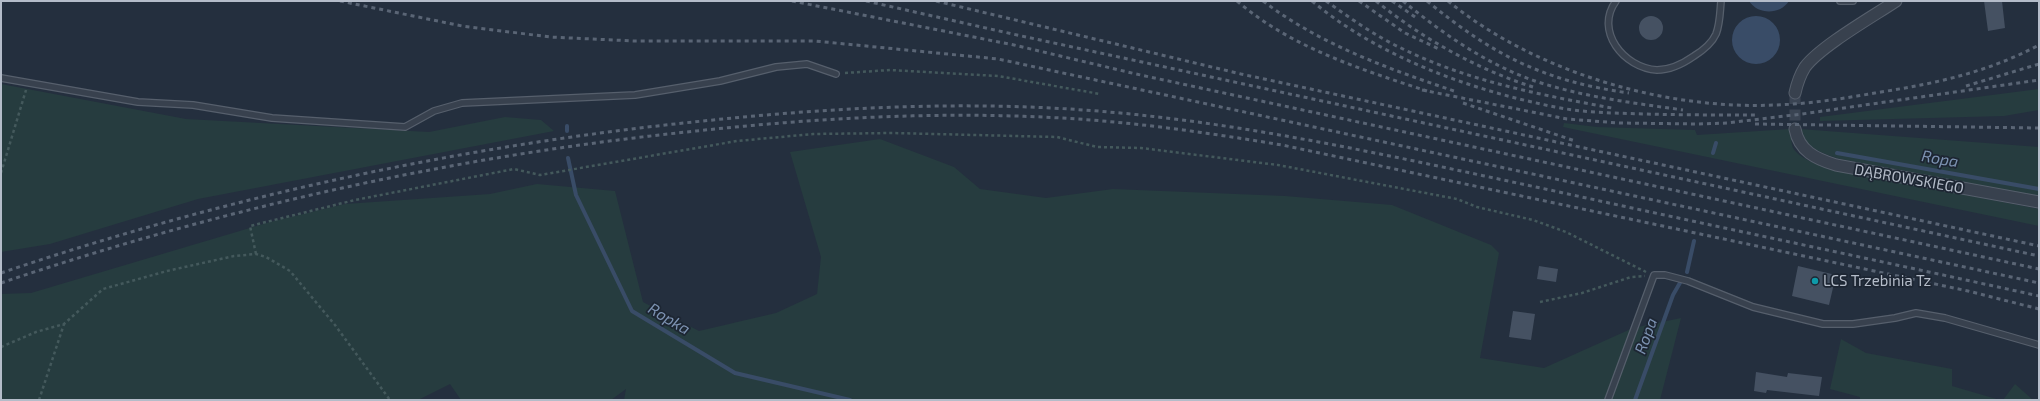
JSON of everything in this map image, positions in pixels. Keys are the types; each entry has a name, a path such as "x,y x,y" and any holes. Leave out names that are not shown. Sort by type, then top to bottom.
{"street":[{"path":"1795,93 1802,73 1809,62 1829,46 1896,1"},
{"name":"DĄBROWSKIEGO","path":"1795,129 1798,140 1804,150 1817,158 1836,165 2039,202"}],"lane":[{"path":"1616,1 1610,11 1608,25 1610,35 1616,48 1626,58 1637,65 1658,70 1676,65 1703,50 1716,35 1721,1"},
{"path":"1840,1 1853,1"},
{"path":"1,78 27,84 138,102 193,106 272,118 405,127 434,111 462,103 635,95 720,81 776,67 807,64 836,74"},
{"path":"1608,400 1654,275 1664,275 1688,281 1753,307 1823,324 1853,324 1895,318 1916,313 1945,318 2039,345"}],"path":[{"path":"836,74 890,70 982,75 1100,94"},
{"path":"1,173 27,84"},
{"path":"256,254 250,226 355,200 514,169 540,175 737,141 813,134 893,134 1057,137 1097,147 1142,148 1278,165 1457,198 1477,207 1533,220 1566,232 1654,275"},
{"path":"1,347 36,332 64,324 103,289 167,271 234,256 256,254 266,257 290,271 335,325 390,400"},
{"path":"1540,302 1582,292 1631,277 1654,275"},
{"path":"40,400 64,324"}],"green space":[{"path":"1,84 186,119 429,132 505,117 541,120 554,131 198,199 50,244 1,252"},
{"path":"2039,89 2039,110 2004,116 1820,121 1820,117"},
{"path":"1564,123 1597,127 1695,130 1697,135 1790,129 1793,148 1803,158 1811,162 1844,172 2039,209 2039,226 1563,127"},
{"path":"1800,129 2039,147 2039,196 1840,159 1815,149 1806,141"},
{"path":"880,139 954,167 980,189 1046,198 1113,189 1285,196 1392,205 1491,245 1499,253 1480,358 1544,368 1633,328 1681,318 1660,400 624,400 626,389 611,400 461,400 450,384 418,400 1,400 1,294 31,293 270,222 345,204 490,194 537,184 615,191 643,302 699,331 776,313 817,294 821,257 790,152"},
{"path":"1841,339 1866,353 1952,369 1952,386 2000,400 1860,400 1860,397 1830,389"},
{"path":"2015,384 2033,400 2003,400"}],"water":[{"path":"1749,1 1789,1 1780,9 1769,12 1758,9"},
{"path":"1756,16 1765,18 1773,23 1778,31 1780,40 1778,49 1773,57 1765,62 1756,64 1747,62 1739,57 1734,49 1732,40 1734,31 1739,23 1747,18"}],"building":[{"path":"1984,1 2002,1 2005,28 1988,31"},
{"path":"1651,16 1660,19 1663,28 1660,37 1651,40 1642,37 1639,28 1642,19"},
{"path":"1539,266 1558,269 1556,282 1537,279"},
{"name":"LCS Trzebinia Tz","path":"1798,266 1836,275 1829,305 1792,296"},
{"path":"1513,311 1535,314 1531,340 1509,337"},
{"path":"1756,372 1787,377 1788,373 1822,377 1819,396 1767,390 1766,393 1754,391"}],"waterway":[{"name":"Ropka","path":"567,126 567,131"},
{"name":"Ropa","path":"1713,153 1716,143"},
{"name":"Ropa","path":"1837,153 2039,189"},
{"name":"Ropka","path":"568,158 576,195 632,311 735,373 850,400"},
{"name":"Ropa","path":"1687,272 1694,241"},
{"name":"Ropa","path":"1635,400 1673,295 1681,281"}],"tunnel":[{"path":"1795,93 1795,129"}],"railway":[{"path":"340,1 462,26 550,37 634,41 815,41 998,59 2039,283"},
{"path":"792,1 1014,45 1136,74 2039,269"},
{"path":"866,1 2039,256"},
{"path":"936,1 1241,74 2039,246"},
{"path":"1237,1 1280,32 1304,44 1352,65 1427,91"},
{"path":"1263,1 1285,17 1332,43 1381,65 1457,92"},
{"path":"1312,1 1338,21 1366,39 1396,55 1458,81 1523,100 1566,109 1600,112 1673,115 1755,115"},
{"path":"1326,1 1382,38 1426,60 1505,86 1612,108"},
{"path":"1359,1 1405,33 1439,49"},
{"path":"1376,1 1412,28 1470,62 1512,80 1533,87"},
{"path":"1392,1 1418,19"},
{"path":"1403,1 1433,25 1465,47 1517,74 1553,87 1571,91 1627,102 1683,110"},
{"path":"1427,1 1474,36 1497,51 1520,63 1570,81 1598,88 1629,93"},
{"path":"1448,1 1482,26 1520,48 1560,66 1602,82 1646,93 1689,101 1733,105 1775,105 1815,102 1923,85 1982,69 2039,45"},
{"path":"1966,86 2039,64"},
{"path":"1422,90 1567,119 1619,123 1697,124 1727,123 1802,114 2039,80"},
{"path":"1463,103 1575,141"},
{"path":"1,273 87,245 260,197 436,159 525,144 614,131 753,116 854,109 1007,106 1058,108 1165,118 1220,125 1331,144 2039,296"},
{"path":"1,283 171,231 258,208 344,188 519,154 608,141 787,122 878,117 970,115 1061,118 1116,122 1200,132 1282,145 1968,291 2039,309"},
{"path":"1755,124 2039,128"}],"place":[{"name":"LCS Trzebinia Tz","path":"1815,281"}]}
